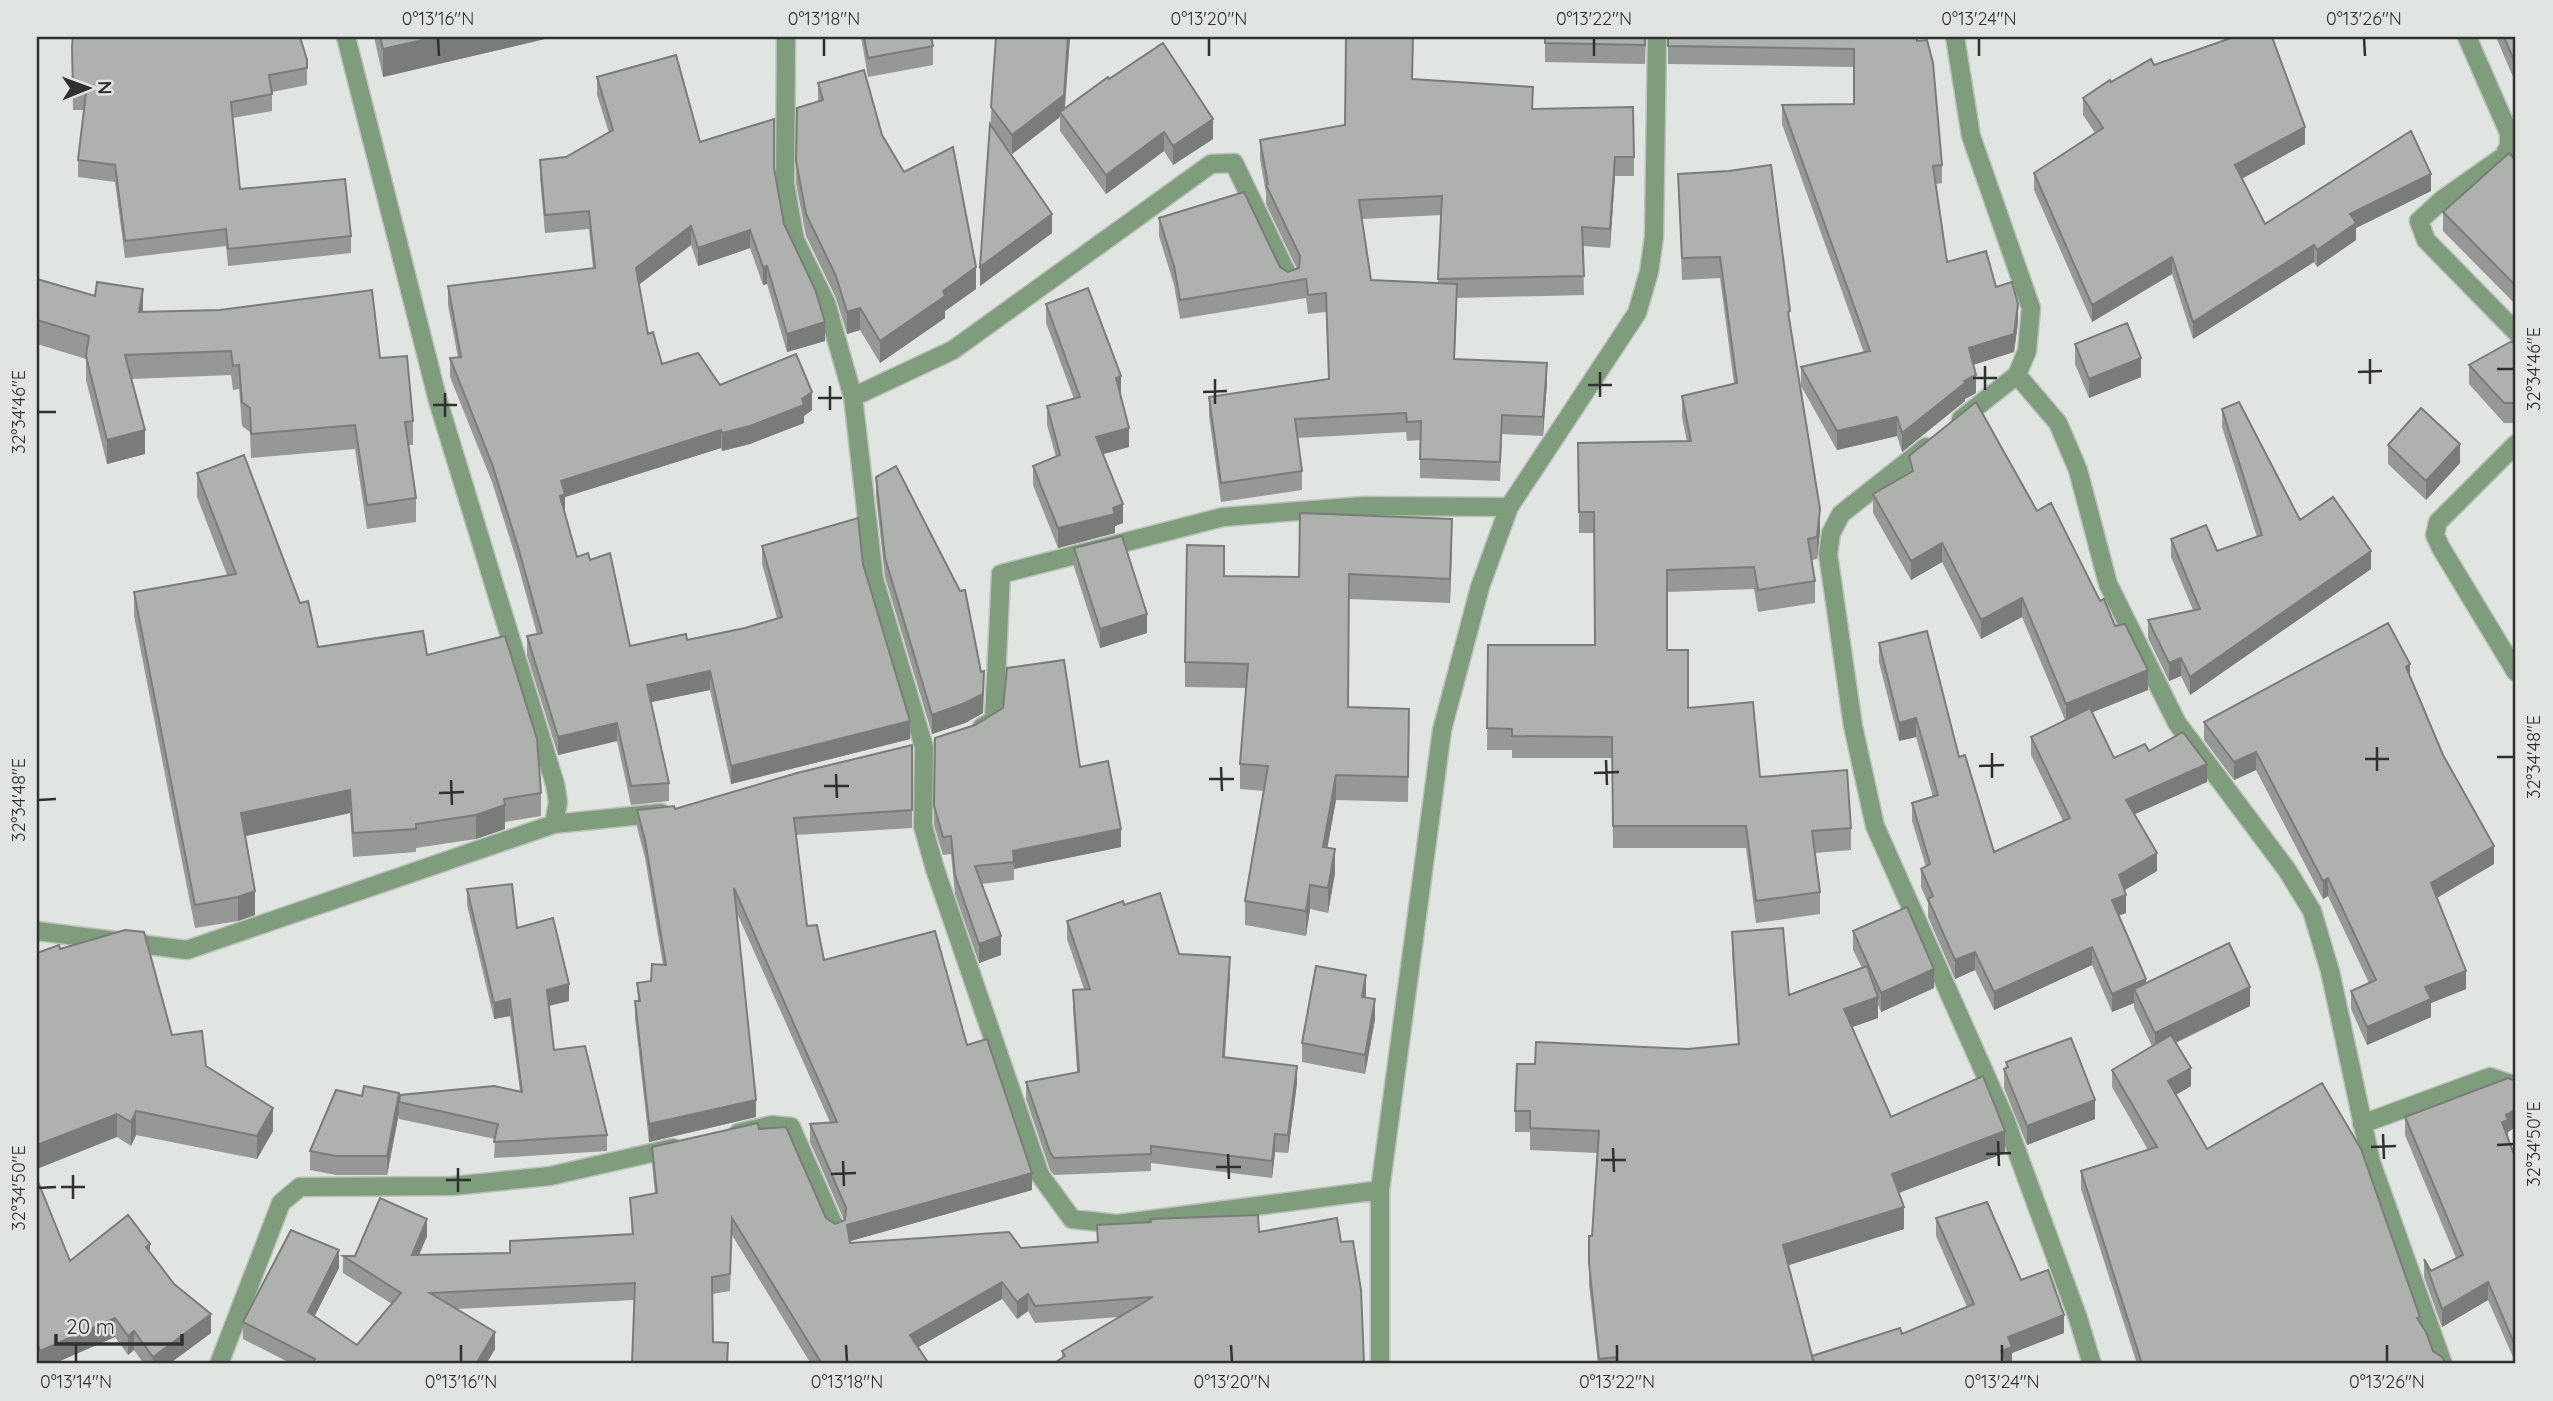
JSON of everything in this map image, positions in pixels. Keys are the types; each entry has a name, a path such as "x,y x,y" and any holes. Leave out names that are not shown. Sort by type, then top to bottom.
{"street":[{"path":"346,37 438,401 555,785 558,802 554,824"},
{"path":"786,37 785,184 795,240 826,303 853,397 874,579 918,749 923,826 935,869 1040,1175 1072,1219 1117,1224 1380,1189"},
{"path":"1380,1364 1380,1189 1442,730 1480,587 1509,507 1637,313 1649,272 1654,237 1657,37"},
{"path":"1955,37 1971,136 2031,309 2026,351 2017,375 1841,514 1831,533 1828,554 1853,726 1875,826 2005,1119 2078,1318 2092,1364"},
{"path":"2467,37 2509,133 2509,145 2504,156 2443,199 2419,221 2426,240 2516,332"},
{"path":"853,397 953,350 1211,164 1234,163 1290,280"},
{"path":"2017,375 2058,423 2078,470 2108,584 2177,723 2287,870 2312,911 2330,971 2371,1163 2443,1364"},
{"path":"2516,443 2438,522 2435,535 2516,672"},
{"path":"970,733 994,720 1001,574 1223,517 1364,506 1509,507"},
{"path":"918,749 947,741"},
{"path":"37,931 187,950 554,824 684,809"},
{"path":"2362,1124 2490,1077 2516,1088"},
{"path":"720,1137 772,1125 791,1127 836,1230"},
{"path":"219,1364 281,1203 300,1187 452,1186 550,1176 694,1143"}],"building":[{"path":"73,37 300,37 307,68 269,75 272,94 231,102 240,189 345,179 351,236 228,249 226,229 125,241 115,165 78,160 86,93 73,93"},
{"path":"380,37 436,37 383,49"},
{"path":"864,37 931,37 933,46 868,58"},
{"path":"996,37 1068,37 1064,95 1012,135 991,107"},
{"path":"1346,37 1413,37 1412,79 1533,87 1532,109 1633,107 1634,157 1615,157 1610,229 1582,227 1584,276 1438,279 1442,196 1359,200 1371,280 1457,284 1454,359 1547,363 1543,417 1502,415 1500,462 1420,459 1421,421 1407,422 1406,413 1295,419 1302,471 1221,483 1209,397 1329,379 1326,293 1308,295 1306,279 1180,300 1174,266 1159,218 1244,192 1280,267 1288,272 1299,268 1300,256 1266,185 1268,184 1260,140 1345,125"},
{"path":"1545,37 1645,37 1645,45 1545,43"},
{"path":"1668,37 1917,37 1917,41 1927,40 1933,63 1942,165 1933,166 1947,262 1986,251 1996,287 2012,282 2018,304 2014,334 1969,348 1976,375 1964,381 1965,383 1902,433 1897,417 1837,431 1801,367 1870,351 1782,105 1854,104 1854,49 1668,46"},
{"path":"2234,37 2272,37 2305,127 2235,165 2265,224 2411,131 2431,174 2350,214 2356,223 2317,250 2314,245 2193,322 2172,257 2092,305 2034,173 2103,128 2083,98 2110,80 2111,82 2151,59 2154,65"},
{"path":"2504,37 2516,37 2516,65"},
{"path":"1163,43 1213,119 1173,146 1164,132 1106,175 1060,112 1108,77 1109,79"},
{"path":"676,55 700,142 774,119 774,168 784,224 815,289 825,322 787,334 767,266 763,267 750,230 698,248 691,226 636,268 648,334 653,332 662,364 698,353 720,385 796,354 812,392 802,399 804,405 750,426 722,433 721,430 561,481 565,494 560,496 577,557 588,553 590,560 610,553 630,646 686,634 687,640 782,617 762,546 858,518 863,564 910,721 731,766 710,671 647,685 669,783 631,786 617,723 558,737 527,636 542,633 518,547 492,464 450,358 461,357 448,286 595,268 589,211 545,215 540,160 566,157 613,130 597,77"},
{"path":"864,70 882,135 904,172 953,147 976,267 943,291 945,296 880,341 860,308 847,312 836,276 806,214 796,161 797,108 823,100 818,83"},
{"path":"990,124 1052,214 980,267"},
{"path":"2509,153 2516,161 2516,286 2443,212"},
{"path":"1771,165 1790,311 1788,312 1820,509 1817,537 1808,539 1815,581 1758,590 1754,567 1667,570 1667,650 1688,650 1688,708 1753,702 1760,777 1847,770 1851,828 1812,831 1820,892 1756,901 1746,826 1613,826 1612,737 1512,736 1512,729 1487,728 1488,645 1595,645 1594,512 1579,512 1578,443 1691,441 1682,396 1737,383 1720,257 1682,258 1678,174"},
{"path":"37,279 95,296 97,282 143,289 139,312 220,310 372,290 380,358 407,356 413,421 405,422 416,498 367,505 355,425 251,434 250,408 242,402 239,365 233,366 231,351 125,355 145,430 107,440 86,356 89,336 37,320"},
{"path":"1088,288 1121,376 1116,378 1129,428 1096,437 1123,504 1113,508 1115,514 1058,528 1033,466 1060,455 1047,406 1080,397 1046,304"},
{"path":"2127,323 2141,358 2089,379 2075,344"},
{"path":"2512,341 2516,348 2516,403 2504,403 2469,365"},
{"path":"1976,402 2037,511 2051,503 2100,601 2104,599 2115,626 2125,624 2148,670 2066,704 2022,598 1981,620 1942,543 1911,561 1873,494 1913,471 1909,456"},
{"path":"2239,402 2300,520 2333,497 2371,551 2190,677 2181,658 2169,663 2148,620 2200,609 2171,539 2206,525 2217,551 2262,535 2222,409"},
{"path":"2421,408 2460,444 2426,481 2388,445"},
{"path":"244,455 300,603 308,601 318,647 423,631 427,655 505,636 537,739 541,793 504,799 505,805 476,815 416,824 416,829 353,833 350,790 241,813 255,891 195,905 134,592 236,574 197,473"},
{"path":"896,466 960,591 965,590 981,672 984,671 983,694 932,715 885,558 876,477"},
{"path":"1300,513 1452,519 1450,579 1349,574 1348,707 1409,709 1408,777 1336,775 1323,847 1335,849 1328,888 1310,885 1306,911 1245,901 1268,766 1240,764 1248,664 1185,662 1187,545 1224,546 1224,576 1299,577"},
{"path":"1122,536 1147,614 1100,629 1074,548"},
{"path":"2388,623 2410,664 2406,667 2443,755 2494,846 2431,883 2466,971 2425,987 2431,999 2367,1027 2351,991 2376,980 2328,878 2323,881 2256,752 2234,762 2204,722"},
{"path":"1927,631 1959,757 1965,755 1994,852 2070,818 2031,737 2090,708 2114,758 2145,744 2149,751 2183,732 2207,764 2126,800 2157,853 2119,875 2126,895 2112,900 2146,979 2112,994 2092,947 1994,992 1975,952 1955,960 1928,899 1933,896 1921,869 1930,864 1912,803 1938,795 1916,718 1899,723 1879,643"},
{"path":"1064,660 1080,767 1108,761 1121,829 1013,851 1014,862 975,866 1001,936 979,944 955,875 951,836 943,837 934,806 935,738 975,725 1003,708 1007,668"},
{"path":"912,745 912,810 794,818 807,926 817,925 824,960 935,931 967,1045 987,1039 1032,1173 847,1225 850,1243 1009,1232 1021,1248 1098,1242 1097,1225 1151,1222 1150,1219 1258,1215 1259,1232 1337,1218 1341,1242 1353,1241 1361,1290 1364,1363 1053,1364 1065,1356 1062,1351 1153,1297 1035,1306 1028,1294 1017,1302 1002,1282 910,1335 929,1364 822,1364 732,1218 730,1274 712,1277 713,1342 728,1343 727,1364 632,1364 635,1283 430,1293 495,1332 476,1364 312,1364 315,1359 243,1322 291,1230 339,1250 308,1312 357,1345 401,1293 343,1256 355,1256 380,1198 427,1219 412,1255 510,1253 510,1241 633,1234 630,1198 657,1193 652,1147 758,1123 759,1129 786,1127 826,1218 835,1224 845,1220 846,1208 810,1124 837,1122 734,888 756,1100 649,1124 635,1001 640,1001 637,983 651,981 652,964 666,965 645,840 637,810 674,806 675,809 797,773"},
{"path":"512,884 517,928 553,918 569,984 547,990 554,1050 585,1046 607,1135 494,1142 498,1124 399,1102 400,1095 494,1086 522,1092 510,999 494,1003 467,889"},
{"path":"1160,893 1179,954 1230,957 1223,1057 1297,1066 1288,1135 1275,1134 1272,1161 1151,1146 1151,1154 1054,1158 1050,1152 1026,1082 1079,1072 1073,990 1090,989 1067,921 1123,901 1124,905"},
{"path":"1907,907 1934,969 1881,993 1853,931"},
{"path":"1783,928 1789,995 1867,966 1878,997 1844,1009 1891,1117 1983,1076 2005,1131 1892,1174 1904,1207 1783,1245 1814,1364 1618,1364 1617,1357 1599,1359 1589,1263 1589,1236 1592,1236 1599,1131 1530,1128 1530,1111 1515,1111 1517,1064 1535,1064 1536,1042 1688,1049 1739,1044 1732,932"},
{"path":"125,930 144,932 172,1035 202,1031 206,1066 273,1108 257,1136 136,1111 131,1122 117,1114 37,1145 37,953 59,945 60,949"},
{"path":"2229,943 2250,987 2155,1033 2134,989"},
{"path":"1316,966 1366,975 1362,997 1375,999 1365,1055 1302,1043"},
{"path":"2171,1035 2191,1068 2168,1081 2207,1149 2322,1083 2361,1149 2420,1317 2417,1318 2433,1351 2442,1357 2446,1364 2142,1364 2081,1171 2157,1147 2112,1070"},
{"path":"2071,1038 2095,1100 2027,1126 2004,1069 2008,1067 2006,1062"},
{"path":"2508,1078 2516,1081 2516,1109 2506,1115 2508,1120 2502,1122 2516,1160 2516,1348 2488,1282 2442,1309 2424,1259 2431,1271 2463,1255 2405,1117"},
{"path":"364,1086 399,1093 387,1156 336,1156 310,1151 336,1090 362,1096"},
{"path":"37,1179 70,1261 128,1215 150,1244 146,1247 174,1284 211,1314 153,1357 134,1331 128,1336 115,1318 40,1351 37,1343"},
{"path":"1987,1202 2021,1280 2048,1270 2064,1315 2008,1337 2012,1347 2001,1351 2007,1364 1815,1364 1812,1356 1900,1328 1902,1334 1974,1304 1936,1218"}]}
